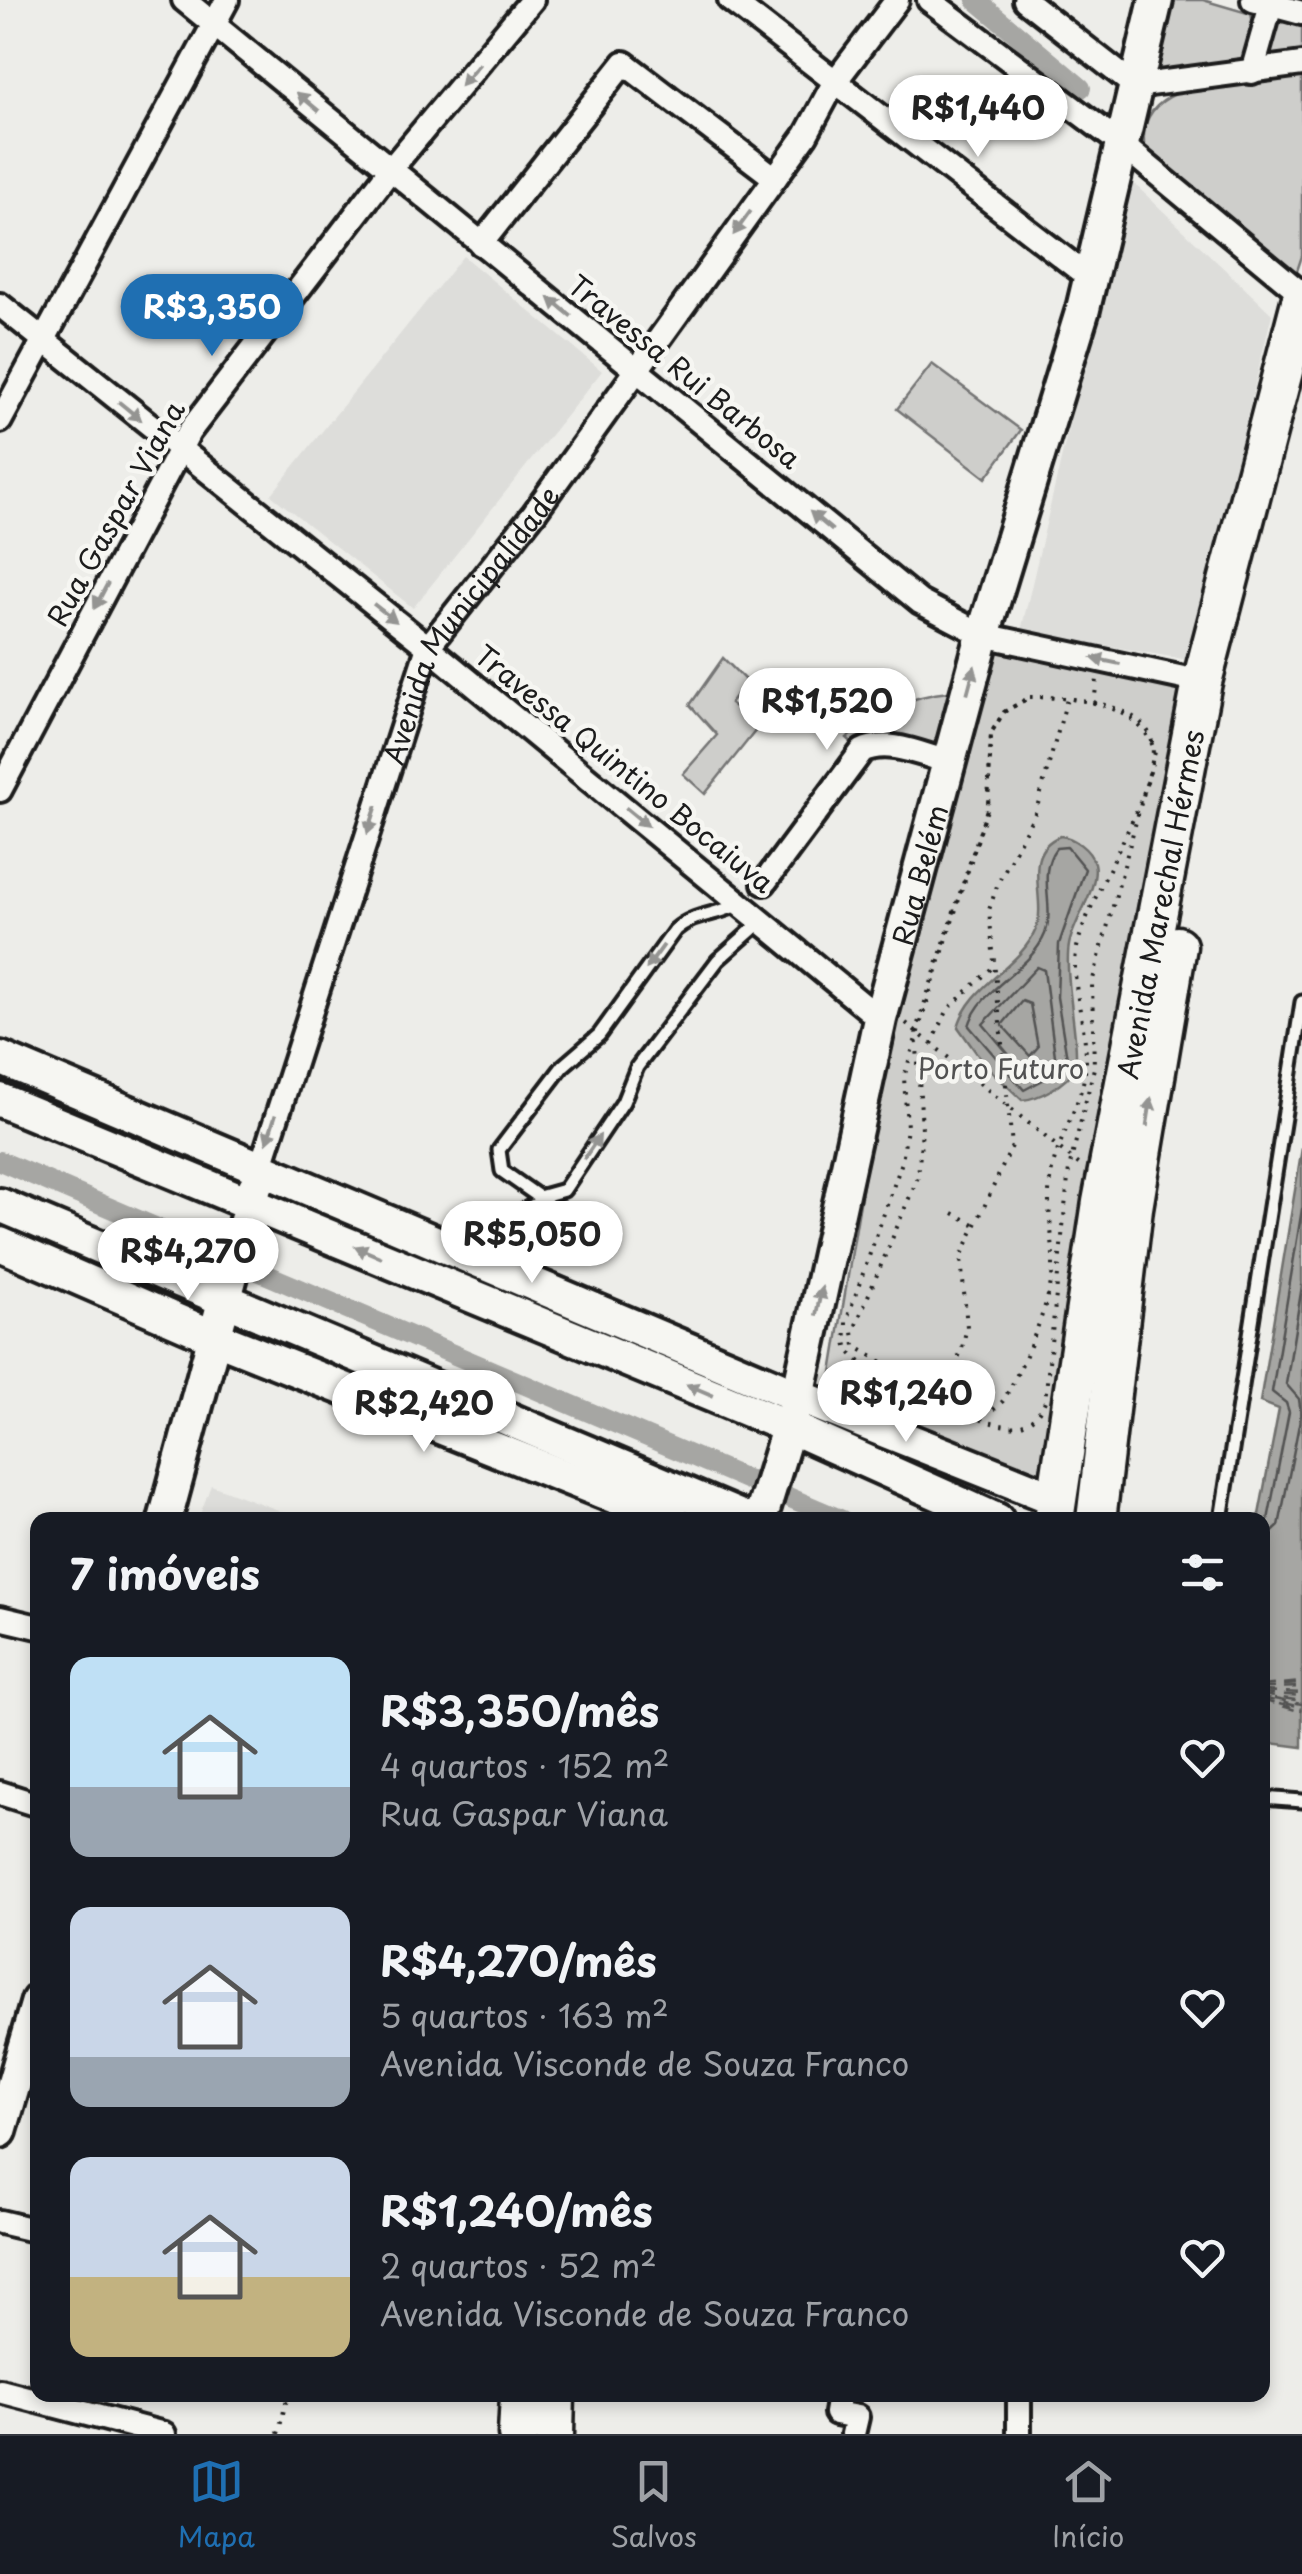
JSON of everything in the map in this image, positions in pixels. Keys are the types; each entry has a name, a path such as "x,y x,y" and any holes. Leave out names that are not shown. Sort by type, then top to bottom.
{"main road":[{"name":"Rua Belém","path":"759,1512 780,1462 794,1412 891,1020 949,762 983,634 1091,279 1156,0"},
{"name":"Avenida Marechal Hérmes","path":"1055,1509 1202,682 1302,296"},
{"name":"Avenida Marechal Hérmes","path":"1096,1512 1109,1194 1222,705 1302,398"},
{"path":"0,1058 471,1259 794,1412 982,1512"},
{"path":"0,1100 245,1218 794,1412 1055,1509"},
{"name":"Avenida Municipalidade","path":"167,1512 223,1294 260,1169"},
{"path":"0,1205 223,1294 503,1418 750,1512"},
{"path":"0,1244 214,1337 653,1512"},
{"path":"402,1414 503,1418"},
{"path":"0,2131 30,2028"},
{"path":"527,2402 550,2425"}],"street":[{"name":"Travessa Rui Barbosa","path":"184,0 920,602 983,634 1202,682"},
{"path":"0,421 227,0"},
{"name":"Rua Gaspar Viana","path":"0,790 178,450 390,170 532,0"},
{"path":"730,0 1091,279"},
{"name":"Avenida Municipalidade","path":"260,1169 428,647 534,514 806,135 834,83 897,0"},
{"path":"928,0 1120,143 1302,296"},
{"path":"1025,0 1134,86 1302,64"},
{"path":"1252,72 1262,2 1302,13"},
{"path":"482,244 624,63 775,178"},
{"name":"Travessa Quintino Bocaiuva","path":"0,305 891,1020"},
{"path":"764,883 798,830 862,751 874,745 890,746 949,762"},
{"path":"0,1618 30,1625"},
{"path":"0,1793 30,1802"},
{"path":"0,2222 30,2229"},
{"path":"0,2391 30,2399"},
{"path":"42,2402 164,2434"},
{"path":"838,2402 836,2414 856,2416 853,2434"},
{"path":"1019,2434 1020,2402"}],"lane":[{"path":"546,1198 502,1172 498,1150 563,1066 599,1035 675,930 690,919 726,912 742,902"},
{"path":"471,1259 496,1226 564,1190 623,1102 637,1067 718,960 762,920"},
{"path":"1222,1512 1302,1002"},
{"path":"1270,1799 1302,1801"}],"path":[{"path":"1030,696 1067,699 1134,717 1148,732 1155,752 1152,776 1092,983 1094,1068 1071,1160 1045,1401 1032,1419 1007,1427 986,1422 862,1364 848,1350 846,1322 902,1162 906,1128 904,1077 988,806 991,733 1004,712 1030,696"},
{"path":"939,1394 960,1352 967,1327 961,1257 1009,1157 1010,1111 992,968 989,910 998,884 1036,811 1067,699"},
{"path":"916,1030 922,1129 918,1177 853,1332 855,1346 939,1394 978,1410 993,1410 1008,1392 1050,1291 1053,1265 1048,1201 1086,1060 1076,955 1099,885 1152,776"},
{"path":"932,1044 948,1009 992,968"},
{"path":"891,1020 916,1030 1109,1194"},
{"path":"953,1213 976,1225"},
{"path":"278,2434 286,2402"}],"shaded area":[{"path":"1127,177 1272,314 1189,660 1021,631"},
{"path":"463,256 602,371 413,608 271,495"},
{"path":"211,1485 284,1512 201,1512"}],"green space":[{"path":"1169,0 1203,0 1251,14 1250,41 1237,65 1153,75"},
{"path":"1276,19 1302,26 1302,56 1264,59"},
{"path":"1302,77 1302,256 1294,280 1147,159 1144,131 1153,110 1171,96 1222,83"},
{"path":"932,364 1021,430 986,478 897,409"},
{"name":"Porto Futuro","path":"991,642 1190,686 1046,1482 828,1397 889,1027"},
{"path":"723,658 746,681 730,703 739,710 756,690 772,710 705,794 683,774 717,735 690,705"},
{"path":"949,692 941,750 858,748 847,738 894,707"}],"water":[{"path":"1060,836 1085,849 1095,872 1069,945 1076,1060 1070,1075 1059,1085 1022,1100 985,1065 958,1027 973,999 1029,943 1039,917 1041,853"},
{"path":"1302,1148 1302,1747 1270,1743 1270,1512 1260,1512 1279,1409 1260,1402"}],"waterway":[{"path":"976,0 1081,88"},
{"path":"0,1161 823,1512"}],"ferry route":[{"path":"1270,1685 1302,1682"},
{"path":"1284,1685 1302,1684"},
{"path":"1270,1688 1302,1687"},
{"path":"1270,1691 1302,1693"},
{"path":"1270,1694 1302,1696"},
{"path":"1270,1696 1302,1701"},
{"path":"1274,1699 1302,1704"},
{"path":"1270,1700 1302,1707"},
{"path":"1270,1702 1302,1712"},
{"path":"1279,1704 1302,1710"}]}
